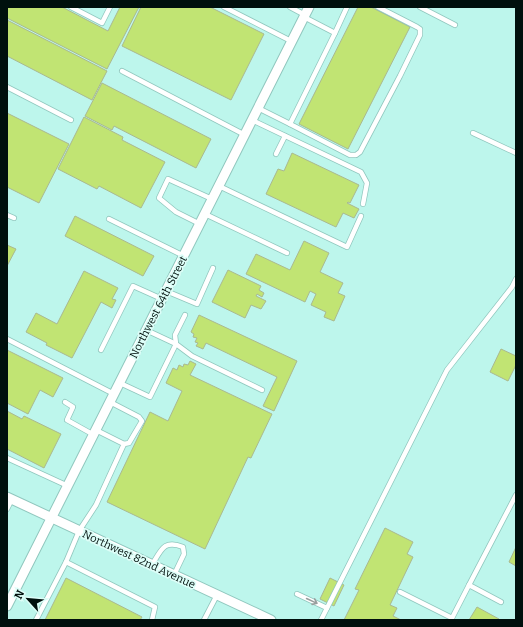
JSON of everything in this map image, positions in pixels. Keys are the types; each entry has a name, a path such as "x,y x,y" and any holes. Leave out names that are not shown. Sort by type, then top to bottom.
{"street":[{"name":"Northwest 64th Street","path":"7,606 10,593 52,518 306,13"},
{"name":"Northwest 82nd Avenue","path":"9,498 271,620"}],"lane":[{"path":"71,7 102,23 110,7"},
{"path":"224,7 291,42"},
{"path":"290,7 306,13 335,33"},
{"path":"290,124 347,7"},
{"path":"258,108 350,155 356,155 360,152 420,35 420,29 417,27 378,7"},
{"path":"420,7 455,25"},
{"path":"122,71 244,135"},
{"path":"7,87 71,120"},
{"path":"252,120 361,172 367,183 363,204"},
{"path":"474,133 516,153"},
{"path":"276,154 284,136"},
{"path":"200,224 176,212 159,198 168,180 212,199"},
{"path":"219,186 347,247 362,216"},
{"path":"205,214 287,253"},
{"path":"7,215 14,218"},
{"path":"109,219 184,256"},
{"path":"166,290 197,304 213,268"},
{"path":"321,620 447,370 512,287 516,279"},
{"path":"101,350 133,286 162,299"},
{"path":"512,287 516,292"},
{"path":"120,383 150,397 176,344 175,335 185,316"},
{"path":"146,330 176,344 192,356 262,390"},
{"path":"7,339 112,398 139,417 142,421 130,443 124,444 67,420 73,407 65,402"},
{"path":"36,620 66,562 79,531 96,505 124,444"},
{"path":"7,458 68,486"},
{"path":"400,592 452,619 516,495"},
{"path":"7,509 9,498"},
{"path":"152,565 162,547 168,544 183,547 184,554 174,575"},
{"path":"66,562 156,607 152,620"},
{"path":"469,585 502,602"},
{"path":"297,594 327,608"},
{"path":"204,620 216,595"}],"building":[{"path":"7,7 62,7 108,31 120,7 139,7 107,69 7,18"},
{"path":"141,7 210,7 264,34 231,100 122,46"},
{"path":"358,7 371,7 410,27 348,149 299,124"},
{"path":"7,20 107,71 92,100 7,56"},
{"path":"102,83 211,139 196,168 114,126 112,130 85,116"},
{"path":"7,113 69,144 39,203 7,187"},
{"path":"84,117 123,137 122,140 165,162 141,208 99,186 97,189 58,169"},
{"path":"292,153 359,185 350,203 347,203 359,209 354,218 343,213 336,227 266,194 278,169 284,171"},
{"path":"75,216 154,256 143,276 65,236"},
{"path":"304,241 329,253 320,272 343,283 338,293 345,296 334,321 324,317 326,312 311,305 316,294 310,291 305,302 246,274 256,254 290,270"},
{"path":"7,245 16,249 7,266"},
{"path":"228,270 261,286 259,290 264,293 262,297 257,294 256,296 266,301 261,309 251,305 245,318 212,302"},
{"path":"84,271 118,288 112,299 116,300 112,308 101,302 72,358 46,345 47,343 26,332 36,313 57,324"},
{"path":"199,315 297,361 274,411 263,406 277,377 206,343 203,349 196,346 198,343 195,342 197,338 193,337 194,334 191,332"},
{"path":"501,349 516,356 516,365 508,381 490,372"},
{"path":"7,350 63,378 53,397 40,390 28,414 7,403"},
{"path":"190,361 196,364 190,375 272,414 251,458 248,457 205,549 107,502 150,412 168,421 182,391 166,383 173,368 177,370 179,365 183,367 184,364 188,365"},
{"path":"7,411 22,419 24,416 61,434 44,468 7,449"},
{"path":"385,528 413,542 407,554 413,557 390,605 397,608 393,616 401,620 344,620 359,590 355,589"},
{"path":"516,547 516,566 509,562"},
{"path":"66,578 142,617 140,620 45,620"},
{"path":"330,578 344,585 334,606 320,599"},
{"path":"477,607 499,619 469,620"}]}
